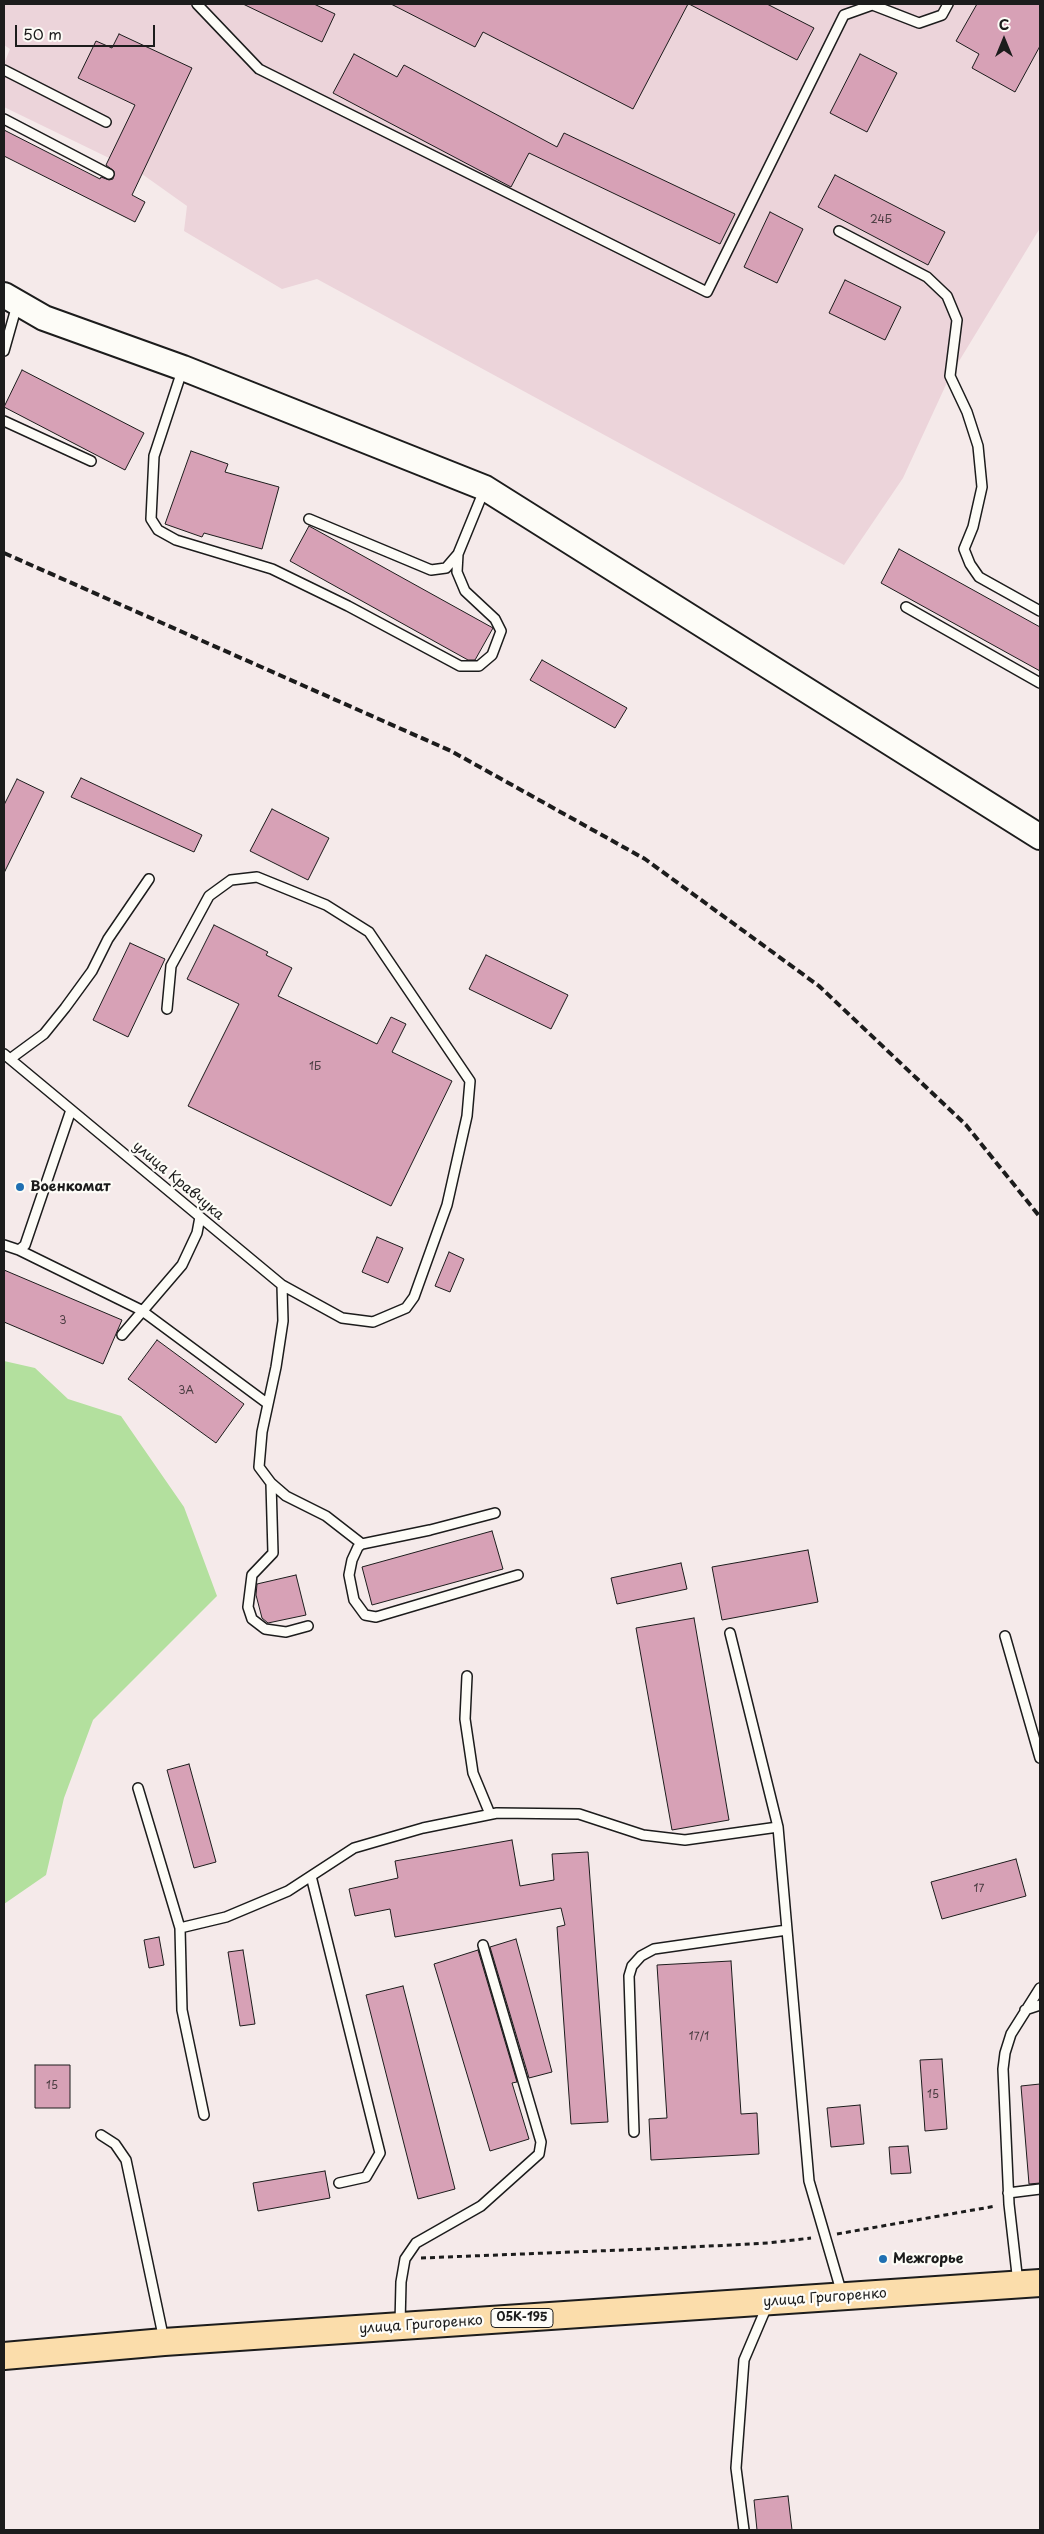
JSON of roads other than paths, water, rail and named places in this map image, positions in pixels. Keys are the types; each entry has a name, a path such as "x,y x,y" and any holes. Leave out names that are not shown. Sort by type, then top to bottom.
{"main road":[{"path":"11,299 44,318 183,368 485,488 1040,837"},
{"name":"улица Григоренко","path":"4,2356 164,2342 1029,2284"}],"lane":[{"path":"197,4 259,70 707,292 844,15 871,4 920,22 942,15 948,4"},
{"path":"4,70 106,122"},
{"path":"4,118 109,174"},
{"path":"840,231 927,277 947,296 957,320 950,376 967,412 978,446 982,487 973,527 964,549 970,564 979,577 1040,611"},
{"path":"4,351 11,299"},
{"path":"183,368 154,456 151,519 158,530 176,540 272,569 348,606 460,666 479,666 492,655 501,631 495,619 465,591 456,572 458,554 485,488"},
{"path":"4,422 92,461"},
{"path":"309,519 431,570 446,568 458,554"},
{"path":"906,606 1040,683"},
{"name":"улица Кравчука","path":"7,1057 282,1285 342,1318 373,1322 406,1308 414,1297 447,1205 467,1116 470,1081 370,932 326,905 258,877 231,880 208,896 171,966 167,1009"},
{"path":"7,1057 44,1034 65,1008 92,970 108,939 149,879"},
{"path":"19,1250 26,1245 30,1235 71,1110"},
{"path":"122,1335 141,1310 182,1264 197,1233 200,1217"},
{"path":"4,1245 19,1250 141,1310 268,1404"},
{"path":"282,1285 283,1321 262,1432 259,1467 271,1483 286,1496 326,1516 362,1544"},
{"path":"271,1483 273,1553 252,1575 248,1589 248,1607 252,1619 265,1630 286,1632 308,1626"},
{"path":"494,1513 430,1530 362,1544 358,1547 352,1560 349,1575 354,1600 365,1615 376,1617 518,1575"},
{"path":"730,1633 778,1827 809,2181 842,2297"},
{"path":"1005,1636 1040,1758"},
{"path":"468,1676 466,1719 473,1773 490,1814"},
{"path":"138,1788 180,1928 182,2010 204,2115"},
{"path":"180,1928 226,1917 288,1891 354,1848 423,1828 490,1814 579,1814 644,1835 685,1840 778,1827"},
{"path":"311,1876 380,2152 366,2177 339,2183"},
{"path":"634,2132 629,1976 632,1966 641,1956 654,1949 787,1930"},
{"path":"400,2326 401,2282 405,2258 416,2243 481,2206 539,2154 541,2142 483,1945"},
{"name":"улица Григоренко","path":"1029,2284 1009,2204 1003,2069 1005,2053 1011,2034 1040,1988"},
{"path":"1025,2010 1040,2005"},
{"path":"101,2136 115,2144 126,2160 164,2342"},
{"path":"1008,2193 1040,2189"},
{"path":"744,2530 736,2468 744,2360 770,2301"}],"railway":[{"path":"4,553 451,751 645,859 819,986 966,1125 1040,1217"}],"place":[{"name":"Военкомат","path":"20,1187"},
{"name":"Межгорье","path":"883,2259"}]}
